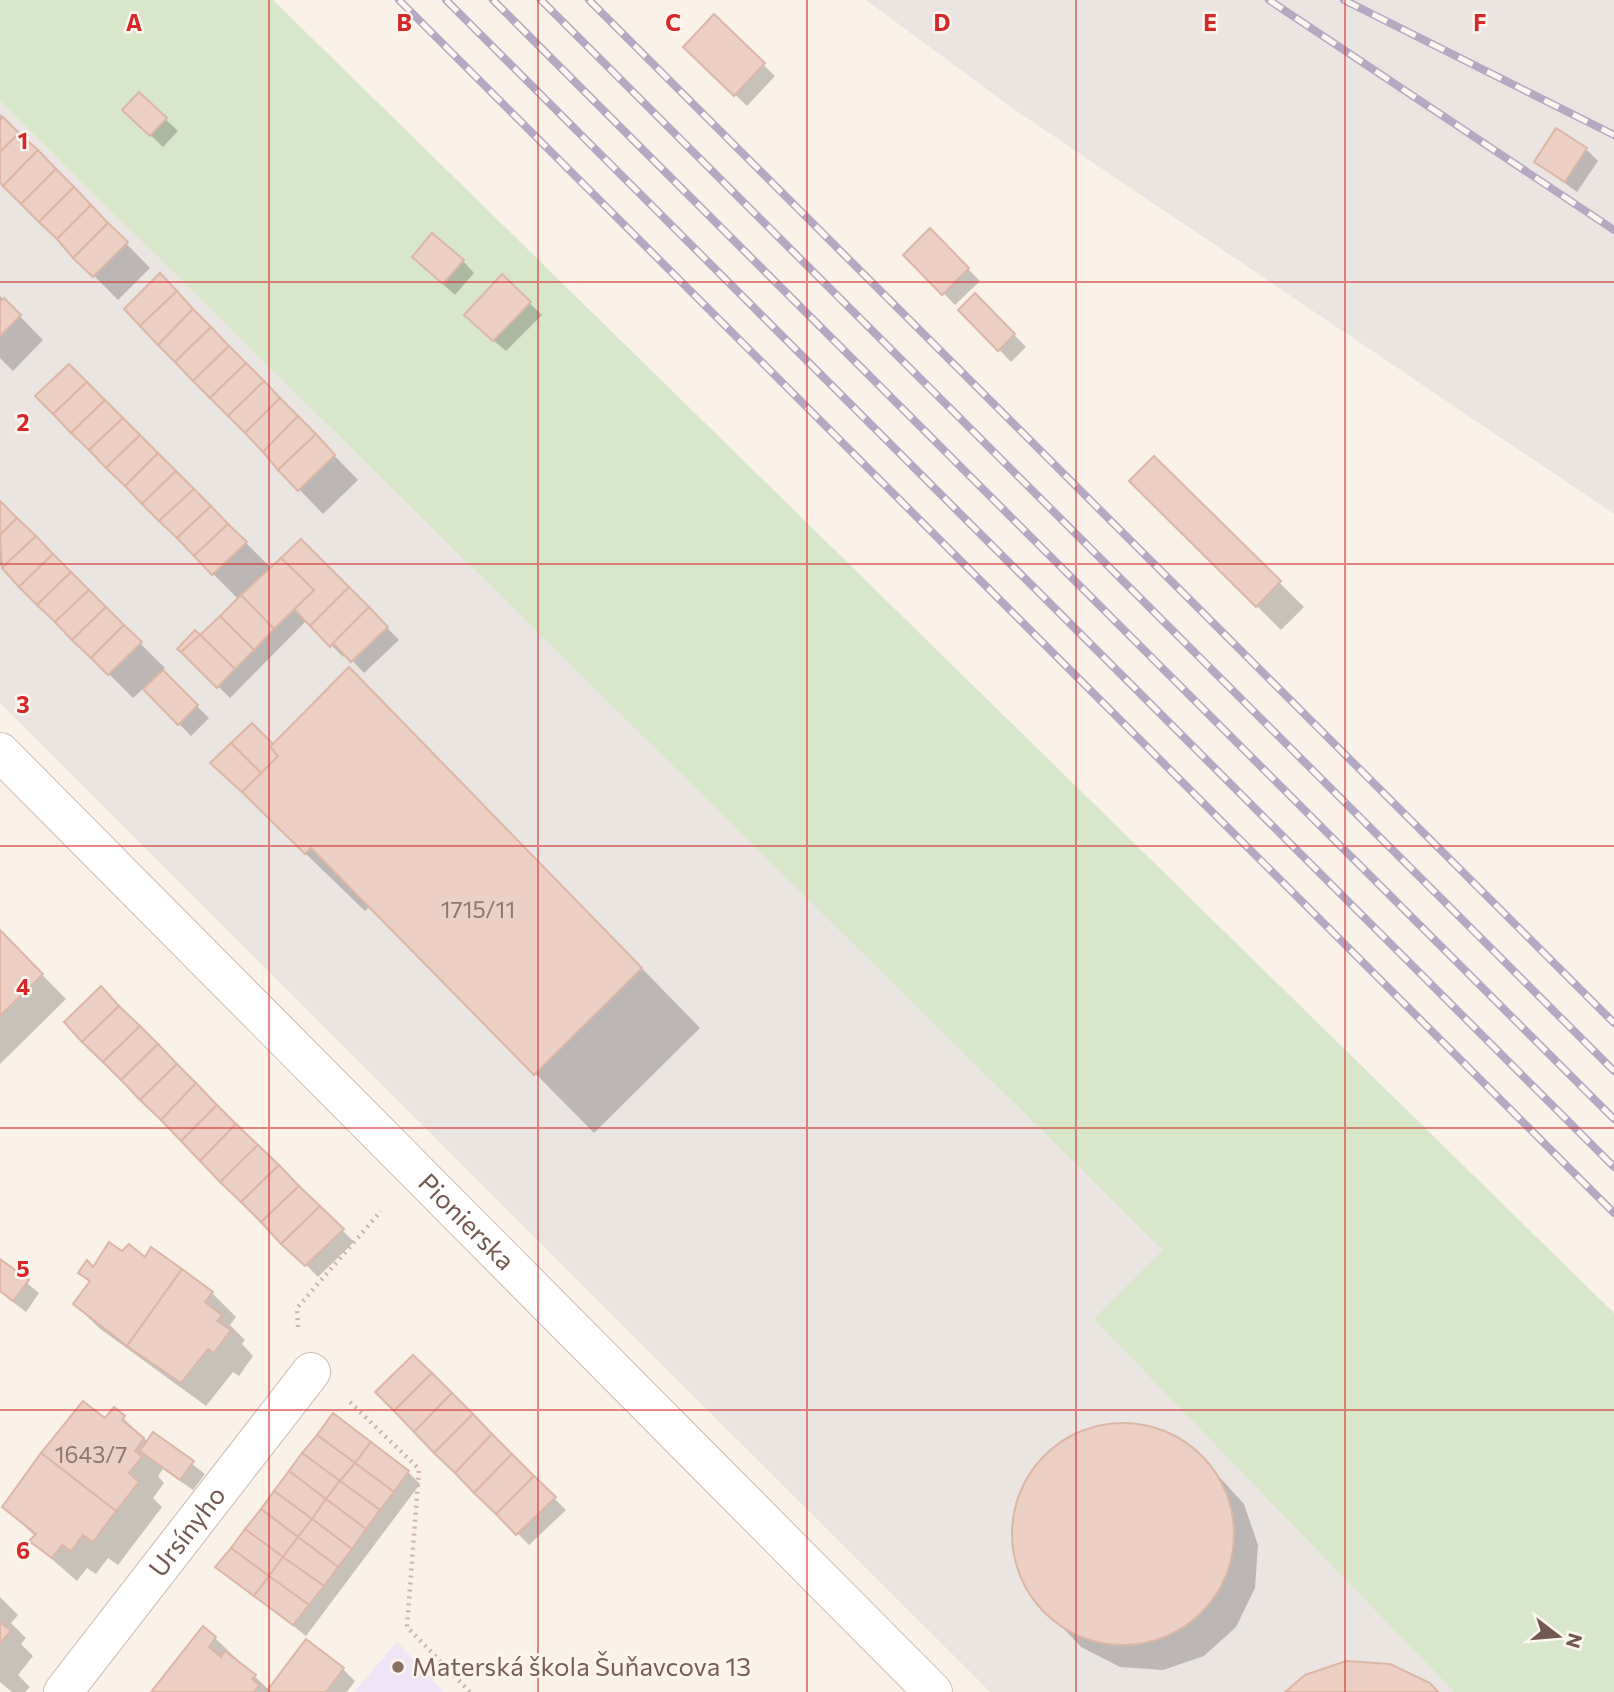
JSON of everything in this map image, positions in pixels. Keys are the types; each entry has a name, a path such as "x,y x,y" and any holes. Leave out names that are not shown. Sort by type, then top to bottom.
{"street":[{"name":"Pionierska","path":"0,752 933,1692"},
{"name":"Ursínyho","path":"63,1692 311,1372"}],"path":[{"path":"297,1308 381,1211"},
{"path":"349,1401 419,1469 407,1627 470,1692"}],"shaded area":[{"path":"866,0 1614,0 1614,514 1015,110"},
{"path":"0,101 1164,1250 1095,1319 1454,1692 990,1692 0,703"},
{"name":"Materská škola Šuňavcova 13","path":"397,1642 444,1692 354,1692"}],"green space":[{"path":"0,0 273,0 1614,1313 1614,1692 1454,1692 1094,1319 1163,1250 0,101"}],"building":[{"path":"714,14 765,63 734,96 683,47"},
{"path":"139,92 167,118 150,136 122,110"},
{"path":"3,117 19,133 0,152 0,120"},
{"path":"1556,128 1587,148 1565,182 1534,162"},
{"path":"19,133 38,150 3,186 0,182 0,152"},
{"path":"38,150 56,169 21,204 3,186"},
{"path":"56,169 74,187 39,222 21,204"},
{"path":"74,187 91,205 57,239 39,222"},
{"path":"91,205 108,223 73,258 57,239"},
{"path":"108,223 128,242 93,277 73,258"},
{"path":"930,228 969,268 942,295 903,255"},
{"path":"432,233 464,260 443,284 412,257"},
{"path":"160,273 177,291 140,326 124,309"},
{"path":"502,274 531,302 493,341 464,315"},
{"path":"177,291 193,309 158,345 140,326"},
{"path":"975,293 1015,334 998,351 958,310"},
{"path":"4,298 21,315 0,336 0,302"},
{"path":"193,309 211,327 175,362 158,345"},
{"path":"211,327 229,346 193,381 175,362"},
{"path":"229,346 246,363 210,398 193,381"},
{"path":"246,363 264,381 228,416 210,398"},
{"path":"69,364 87,382 53,414 35,396"},
{"path":"264,381 280,398 245,433 228,416"},
{"path":"87,382 105,400 71,433 53,414"},
{"path":"280,398 298,416 263,452 245,433"},
{"path":"105,400 123,418 89,450 71,433"},
{"path":"298,416 316,434 278,470 263,452"},
{"path":"123,418 140,435 106,468 89,450"},
{"path":"316,434 335,455 298,491 278,470"},
{"path":"140,435 158,453 125,486 106,468"},
{"path":"158,453 176,471 142,504 125,486"},
{"path":"1154,456 1281,581 1256,607 1129,481"},
{"path":"176,471 194,489 159,521 142,504"},
{"path":"194,489 211,506 177,538 159,521"},
{"path":"0,501 17,518 0,535"},
{"path":"211,506 228,524 194,556 177,538"},
{"path":"17,518 36,536 2,568 0,535"},
{"path":"228,524 247,542 212,575 194,556"},
{"path":"36,536 53,554 19,587 2,568"},
{"path":"301,539 349,587 310,626 294,609 314,590 281,558"},
{"path":"53,554 71,572 37,605 19,587"},
{"path":"281,558 314,590 274,629 241,595"},
{"path":"71,572 89,590 55,622 37,605"},
{"path":"349,587 369,607 330,647 310,626"},
{"path":"89,590 106,607 72,640 55,622"},
{"path":"241,595 274,629 254,650 220,616"},
{"path":"106,607 124,625 91,658 72,640"},
{"path":"369,607 388,627 351,662 333,643"},
{"path":"220,616 254,650 235,669 200,635"},
{"path":"124,625 142,642 108,675 91,658"},
{"path":"195,630 200,635 181,652 177,649"},
{"path":"200,635 235,669 217,688 181,652"},
{"path":"349,667 642,968 534,1075 311,848 305,854 242,792 278,756 270,747"},
{"path":"163,670 198,705 178,725 143,689"},
{"path":"252,723 273,744 270,747 278,756 261,773 231,743"},
{"path":"231,743 261,773 242,792 210,763"},
{"path":"0,930 43,974 0,1016"},
{"path":"101,986 119,1006 82,1042 64,1022"},
{"path":"119,1006 140,1026 103,1062 82,1042"},
{"path":"140,1026 158,1044 121,1080 103,1062"},
{"path":"158,1044 177,1064 140,1100 121,1080"},
{"path":"177,1064 196,1083 161,1120 140,1100"},
{"path":"196,1083 217,1105 181,1141 161,1120"},
{"path":"217,1105 236,1124 200,1161 181,1141"},
{"path":"236,1124 258,1145 220,1182 200,1161"},
{"path":"258,1145 279,1165 241,1202 220,1182"},
{"path":"279,1165 299,1186 261,1222 241,1202"},
{"path":"299,1186 320,1206 281,1244 261,1222"},
{"path":"320,1206 344,1229 305,1266 281,1244"},
{"path":"109,1242 122,1251 129,1244 145,1257 151,1247 182,1269 127,1346 73,1304 90,1281 78,1273 87,1260 93,1267"},
{"path":"0,1259 29,1280 13,1301 0,1291"},
{"path":"182,1269 213,1292 205,1302 222,1315 217,1321 231,1330 214,1353 208,1349 181,1383 127,1346"},
{"path":"413,1355 432,1373 394,1411 375,1392"},
{"path":"432,1373 452,1393 414,1432 394,1411"},
{"path":"452,1393 473,1414 434,1453 414,1432"},
{"path":"83,1401 105,1418 114,1407 125,1416 122,1420 144,1438 135,1451 142,1457 129,1473 139,1482 116,1511 41,1453"},
{"path":"333,1413 371,1442 355,1463 317,1435"},
{"path":"473,1414 492,1434 455,1473 434,1453"},
{"path":"1112,1423 1134,1423 1166,1431 1202,1455 1226,1491 1234,1534 1226,1577 1202,1613 1166,1637 1134,1645 1112,1645 1080,1637 1052,1620 1037,1605 1020,1577 1012,1545 1012,1523 1020,1491 1037,1463 1052,1448 1080,1431"},
{"path":"153,1432 194,1461 180,1480 140,1451"},
{"path":"492,1434 512,1454 474,1493 455,1473"},
{"path":"317,1435 355,1463 340,1481 302,1453"},
{"path":"371,1442 409,1471 394,1492 355,1463"},
{"path":"41,1453 116,1511 93,1542 83,1535 71,1551 62,1545 52,1558 29,1541 36,1534 2,1507"},
{"path":"302,1453 340,1481 326,1499 289,1471"},
{"path":"512,1454 534,1476 496,1514 474,1493"},
{"path":"355,1463 394,1492 380,1510 340,1481"},
{"path":"289,1471 326,1499 312,1519 274,1491"},
{"path":"534,1476 556,1497 516,1535 496,1514"},
{"path":"340,1481 380,1510 366,1529 326,1499"},
{"path":"274,1491 312,1519 298,1537 261,1509"},
{"path":"326,1499 366,1529 352,1549 312,1519"},
{"path":"261,1509 298,1537 283,1557 245,1529"},
{"path":"312,1519 352,1549 338,1567 298,1537"},
{"path":"245,1529 283,1557 269,1576 231,1548"},
{"path":"298,1537 338,1567 324,1586 283,1557"},
{"path":"231,1548 269,1576 254,1596 215,1567"},
{"path":"283,1557 324,1586 309,1605 269,1576"},
{"path":"269,1576 309,1605 293,1625 254,1596"},
{"path":"0,1622 11,1631 0,1643"},
{"path":"203,1626 216,1637 209,1647 221,1657 225,1651 256,1675 252,1679 259,1685 254,1692 151,1692"},
{"path":"306,1639 344,1668 326,1692 266,1692"},
{"path":"1346,1661 1390,1664 1430,1683 1438,1692 1285,1692 1305,1675"}],"railway":[{"path":"399,0 1614,1213"},
{"path":"446,0 1614,1167"},
{"path":"493,0 1614,1119"},
{"path":"541,0 1614,1071"},
{"path":"589,0 1614,1023"},
{"path":"1269,0 1614,230"},
{"path":"1344,0 1614,135"}],"place":[{"name":"Materská škola Šuňavcova 13","path":"398,1667"}]}
